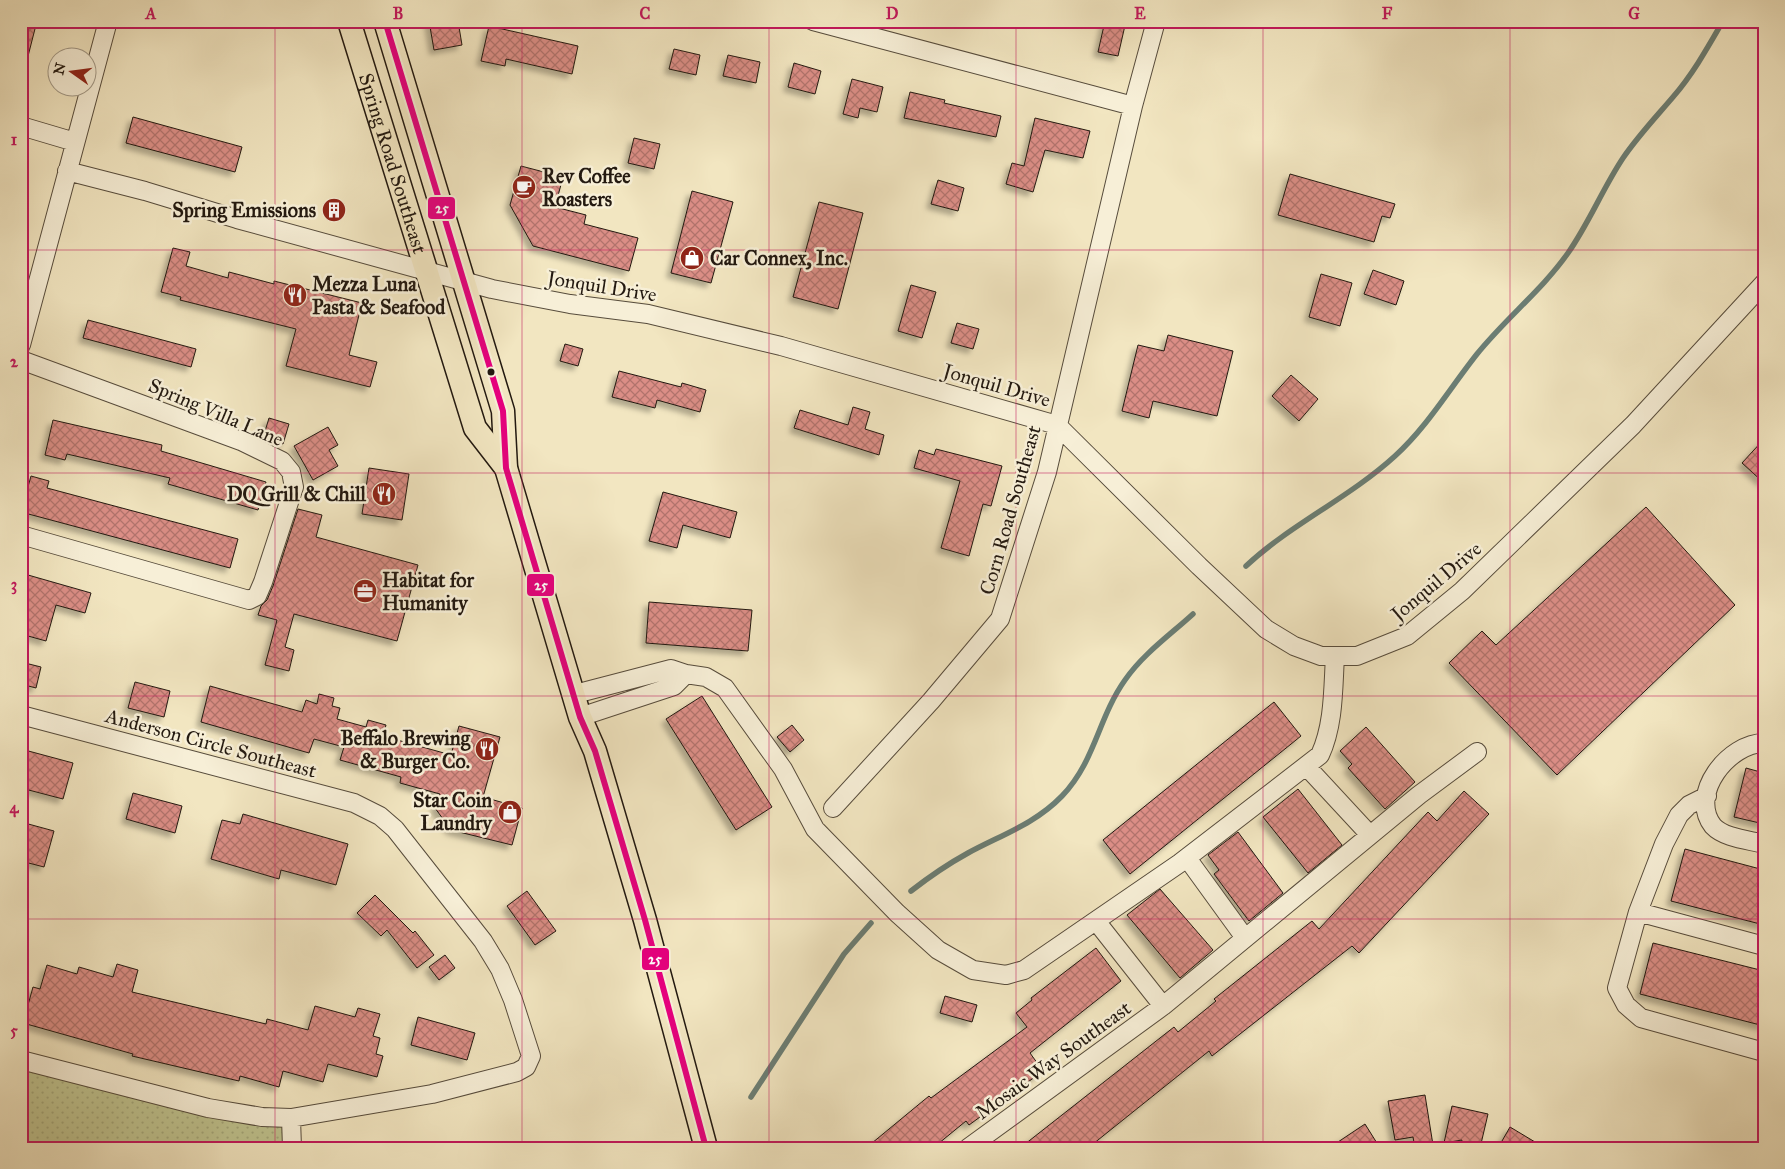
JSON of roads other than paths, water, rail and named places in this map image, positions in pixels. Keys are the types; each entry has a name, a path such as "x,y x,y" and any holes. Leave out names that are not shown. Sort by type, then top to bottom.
{"main road":[{"name":"Spring Road Southeast","path":"349,21 474,428 506,468"},
{"name":"Spring Road Southeast","path":"385,21 503,411 506,468 575,694 580,717 595,751 645,920 706,1148"}],"street":[{"path":"21,345 26,308 67,171 108,21"},
{"path":"813,21 1133,106"},
{"name":"Corn Road Southeast","path":"833,808 931,701 1000,619 1048,472 1057,425 1133,106 1156,21"},
{"path":"21,126 75,142"},
{"name":"Jonquil Drive","path":"67,171 464,281 551,301 648,314 781,346 1057,425 1198,566 1266,629 1294,646 1321,656 1357,656 1408,636 1462,591 1633,425 1764,283"},
{"name":"Spring Villa Lane","path":"21,360 241,441 282,462 291,472 294,487 263,582 257,596 249,600 21,535"},
{"path":"575,694 670,669 706,677 725,688 783,769 815,829 897,913 938,950 973,970 1006,975 1024,970 1187,858 1320,756 1326,741 1335,656"},
{"path":"580,717 674,686 686,674"},
{"name":"Anderson Circle Southeast","path":"21,714 367,808 396,829 483,941 500,969 516,1009 531,1056 526,1067 517,1072 432,1094 291,1118 262,1117 208,1108 21,1060"},
{"path":"1764,743 1752,743 1738,750 1725,761 1717,771 1707,796 1708,817 1714,827 1726,834 1764,844"},
{"name":"Mosaic Way Southeast","path":"968,1148 1163,1006 1370,835 1477,752"},
{"path":"1306,766 1370,835"},
{"path":"1707,796 1689,804 1675,823 1664,844 1638,912 1617,980 1618,994 1626,1005 1640,1018 1764,1052"},
{"path":"1187,858 1245,938"},
{"path":"1638,912 1764,946"},
{"name":"Mosaic Way Southeast","path":"1096,921 1163,1006"},
{"path":"291,1118 292,1148"}],"waterway":[{"path":"1246,566 1282,537 1359,485 1395,456 1418,433 1477,354 1547,279 1568,253 1623,158 1687,79 1723,21"},
{"path":"911,891 961,857 1029,822 1052,806 1073,783 1082,769 1108,709 1125,680 1148,653 1193,614"},
{"path":"751,1097 844,954 871,923"}],"place":[{"name":"Rev Coffee Roasters","path":"524,187"},
{"name":"Spring Emissions","path":"334,210"},
{"name":"Car Connex, Inc.","path":"692,258"},
{"name":"Mezza Luna Pasta & Seafood","path":"295,295"},
{"name":"DQ Grill & Chill","path":"384,494"},
{"name":"Habitat for Humanity","path":"365,591"},
{"name":"Beffalo Brewing & Burger Co.","path":"487,749"},
{"name":"Star Coin Laundry","path":"510,812"}]}
